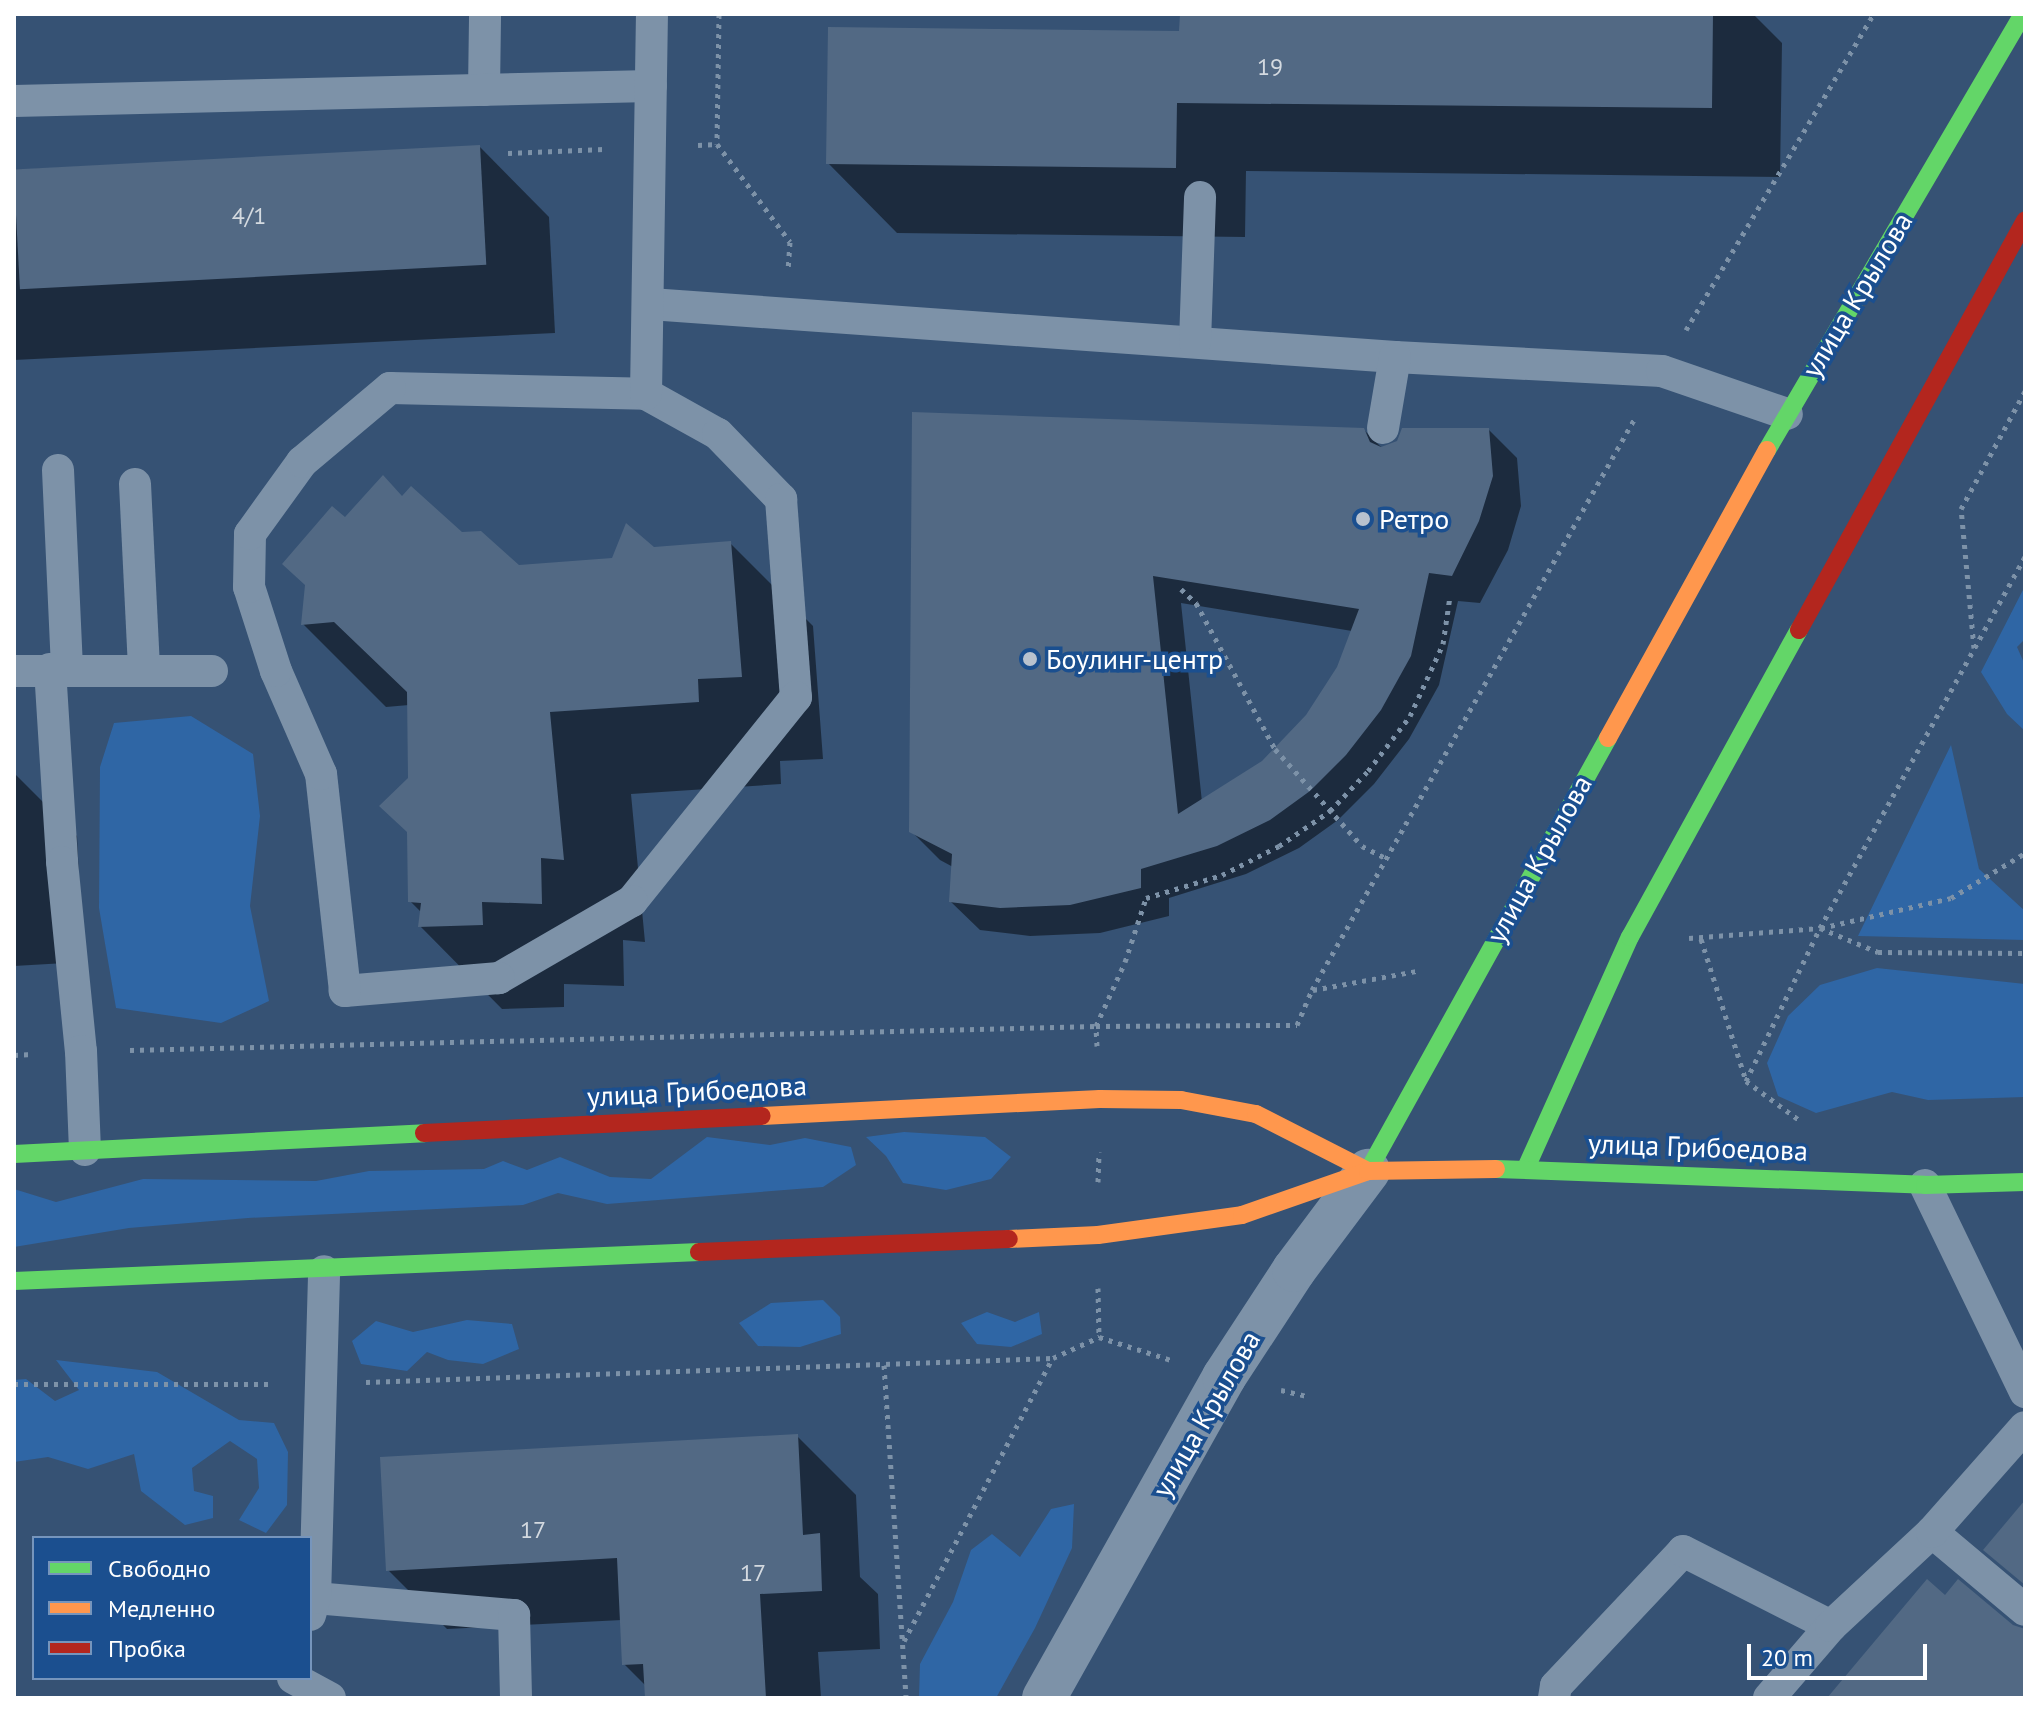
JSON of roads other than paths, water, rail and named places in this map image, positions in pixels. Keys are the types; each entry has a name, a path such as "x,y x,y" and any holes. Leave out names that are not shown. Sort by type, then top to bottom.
{"main road":[{"name":"улица Крылова","path":"1368,1171 1787,414 2023,14"},
{"path":"1526,1168 1630,937 2025,220"},
{"name":"улица Грибоедова","path":"14,1154 1100,1099 1181,1100 1256,1114 1368,1171"},
{"name":"улица Грибоедова","path":"14,1281 324,1271 1098,1235 1242,1215 1368,1171 1526,1168 1925,1185 2025,1182"}],"street":[{"name":"улица Крылова","path":"1044,1698 1224,1377 1294,1270 1368,1171"}],"lane":[{"path":"484,90 485,14"},
{"path":"646,394 650,304 652,14"},
{"path":"14,101 651,86"},
{"path":"1195,342 1200,197"},
{"path":"650,304 1395,357 1662,371 1787,414"},
{"path":"1383,428 1395,357"},
{"path":"390,388 646,394 718,434 781,499 796,697 632,901 499,978 345,991 321,774 276,671 249,587 250,534 302,462 390,388"},
{"path":"58,470 62,862 81,1051 85,1150"},
{"path":"135,484 144,670"},
{"path":"14,671 212,671"},
{"path":"1925,1185 2025,1392"},
{"path":"324,1271 312,1606 514,1615 516,1698"},
{"path":"1769,1698 1831,1626 1932,1532 2025,1427"},
{"path":"1932,1532 2025,1610"},
{"path":"1554,1698 1556,1686 1683,1551 1831,1626"},
{"path":"297,1680 330,1698"}],"place":[{"name":"Ретро","path":"1363,519"},
{"name":"Боулинг-центр","path":"1030,659"}]}
